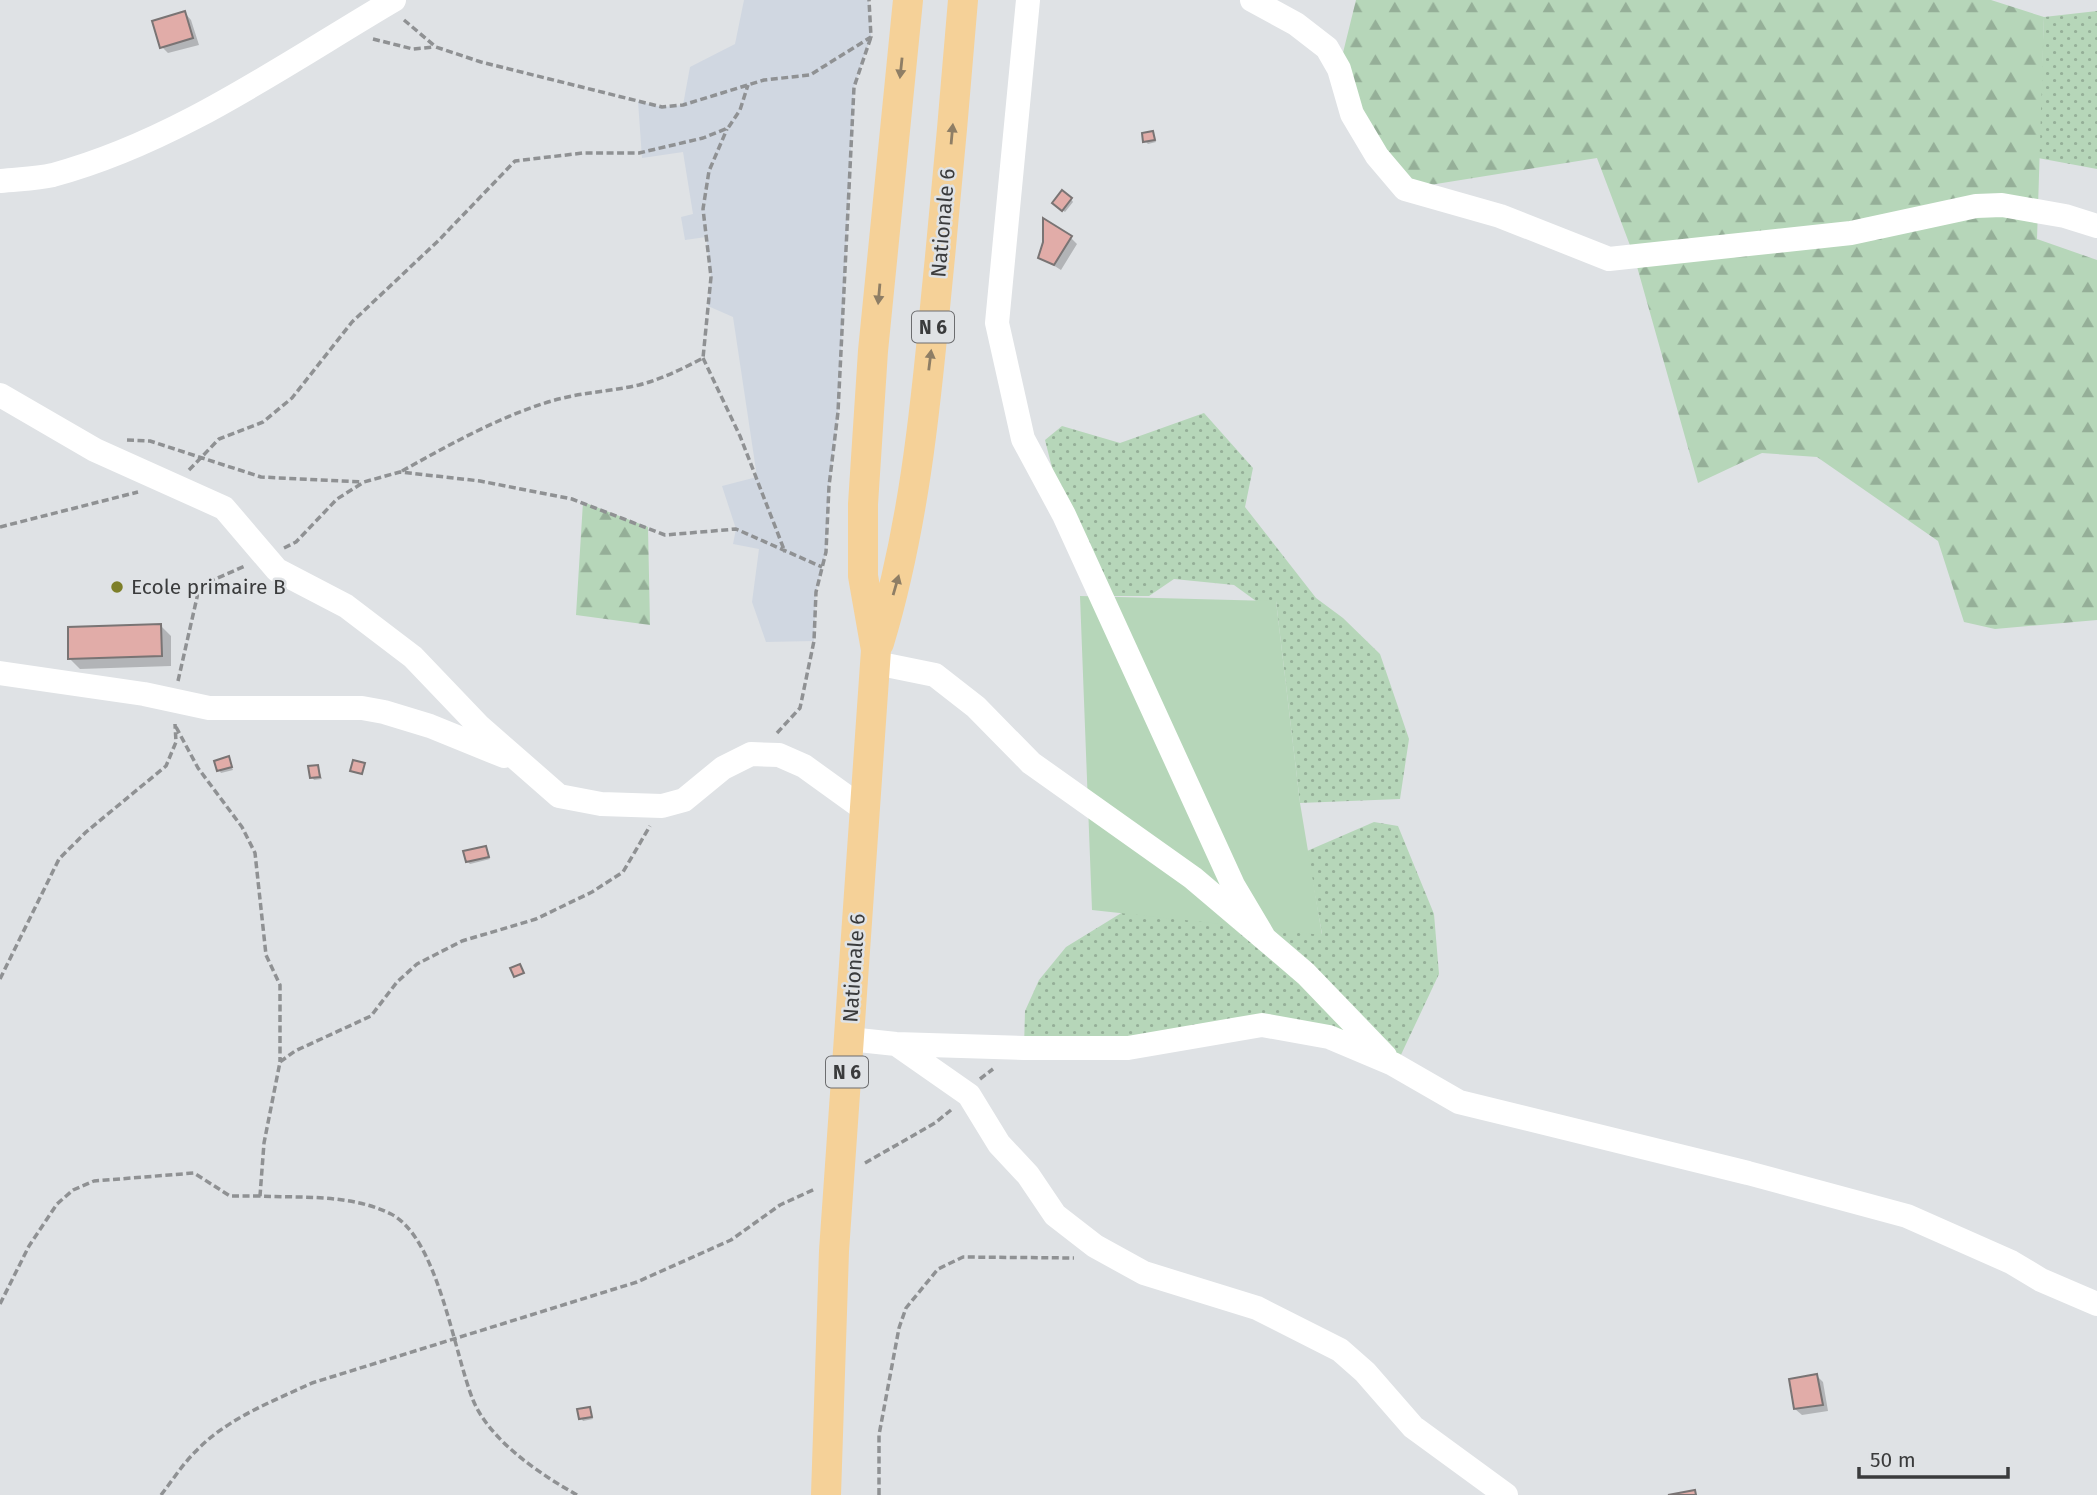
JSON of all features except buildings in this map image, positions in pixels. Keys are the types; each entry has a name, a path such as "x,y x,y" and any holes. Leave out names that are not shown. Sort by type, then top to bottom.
{"main road":[{"name":"Nationale 6","path":"876,657 863,576 863,504 875,338 908,0"},
{"name":"Nationale 6","path":"826,1495 840,1178 876,657 899,575 912,507 931,353 963,0"}],"street":[{"path":"1028,0 997,323 1023,439 1064,515 1233,885 1265,939"},
{"path":"1252,0 1296,24 1327,48 1339,69 1352,114 1377,156 1405,189 1500,216 1609,260 1850,233 1976,206 2002,205 2065,216 2097,226"},
{"path":"0,181 50,176 131,150 196,116 390,2"},
{"path":"0,395 89,446 224,508 277,570 346,606 413,657 479,726 559,796 601,804 662,806 684,800 723,768 751,754 779,755 804,766 865,810"},
{"path":"876,657 935,675 976,707 1031,762 1193,878 1306,974 1393,1064"},
{"path":"0,673 54,683 144,694 209,708 362,708 384,712 520,762"},
{"path":"849,1039 896,1044 1128,1048 1262,1025 1329,1037 1393,1064 1459,1101 1748,1172 1907,1216 2097,1304"},
{"path":"896,1044 969,1095 999,1144 1028,1175 1055,1215 1095,1246 1144,1273 1257,1308 1340,1350 1366,1373 1413,1427 1506,1495"}],"path":[{"path":"751,754 788,724 800,708 814,641 816,592 826,552 829,486 838,412 854,87 871,37 869,0"},
{"path":"390,2 436,47"},
{"path":"332,36 365,37 413,49 436,47 481,62 662,107 683,106 748,85 810,75 871,37"},
{"path":"748,85 740,110 728,128 709,171 702,209 710,277 704,358 740,436 785,552"},
{"path":"0,527 96,505 169,483 204,456 219,439 263,422 292,398 352,322 439,240 515,161 583,153 639,153 703,138 728,128"},
{"path":"400,472 473,432 536,406 589,390 637,385 666,377 704,358"},
{"path":"89,446 129,439 150,440 261,477 364,482"},
{"path":"176,725 198,768 242,827 255,853 266,954 280,985 280,1062 264,1143 260,1196"},
{"path":"280,1062 295,1051 371,1016 397,982 417,964 462,941 536,919 592,892 623,872 662,806"},
{"path":"161,1495 194,1453 215,1434 261,1406 312,1384 637,1283 731,1240 780,1205 840,1178 935,1122 969,1095 984,1074 1024,1048"},
{"path":"0,1304 29,1246 57,1204 73,1190 94,1181 194,1173 230,1196 350,1200 392,1214 412,1231 434,1277 457,1339 473,1401 500,1437 533,1469 577,1495"},
{"path":"879,1495 879,1435 899,1328 906,1308 938,1269 963,1257 1079,1258"}],"shaded area":[{"path":"744,0 869,0 871,37 854,87 838,412 829,486 826,552 816,592 814,641 766,642 752,602 759,549 733,544 736,529 722,486 757,477 733,317 708,306 711,277 706,237 685,240 681,217 693,214 683,152 642,158 638,101 662,107 683,105 690,67 735,44"}],"green space":[{"path":"1356,0 1991,0 2044,17 2037,239 2097,260 2097,620 1995,629 1964,622 1938,541 1817,457 1762,453 1698,483 1634,256 1597,158 1405,189 1339,69"},
{"path":"2097,11 2097,169 2038,158 2044,17"},
{"path":"1204,413 1253,468 1245,507 1316,598 1343,618 1380,654 1409,739 1400,799 1300,803 1276,601 1256,601 1234,585 1174,579 1149,596 1111,596 1064,515 1045,440 1062,426 1120,443"},
{"path":"583,502 648,527 650,625 576,615"},
{"path":"1080,596 1276,601 1300,803 1322,935 1092,910"},
{"path":"1374,822 1398,826 1434,914 1439,974 1399,1059 1263,1025 1024,1048 1025,1011 1039,980 1066,947 1123,912 1322,934 1307,851"}],"place":[{"name":"Ecole primaire B","path":"117,587"}]}
